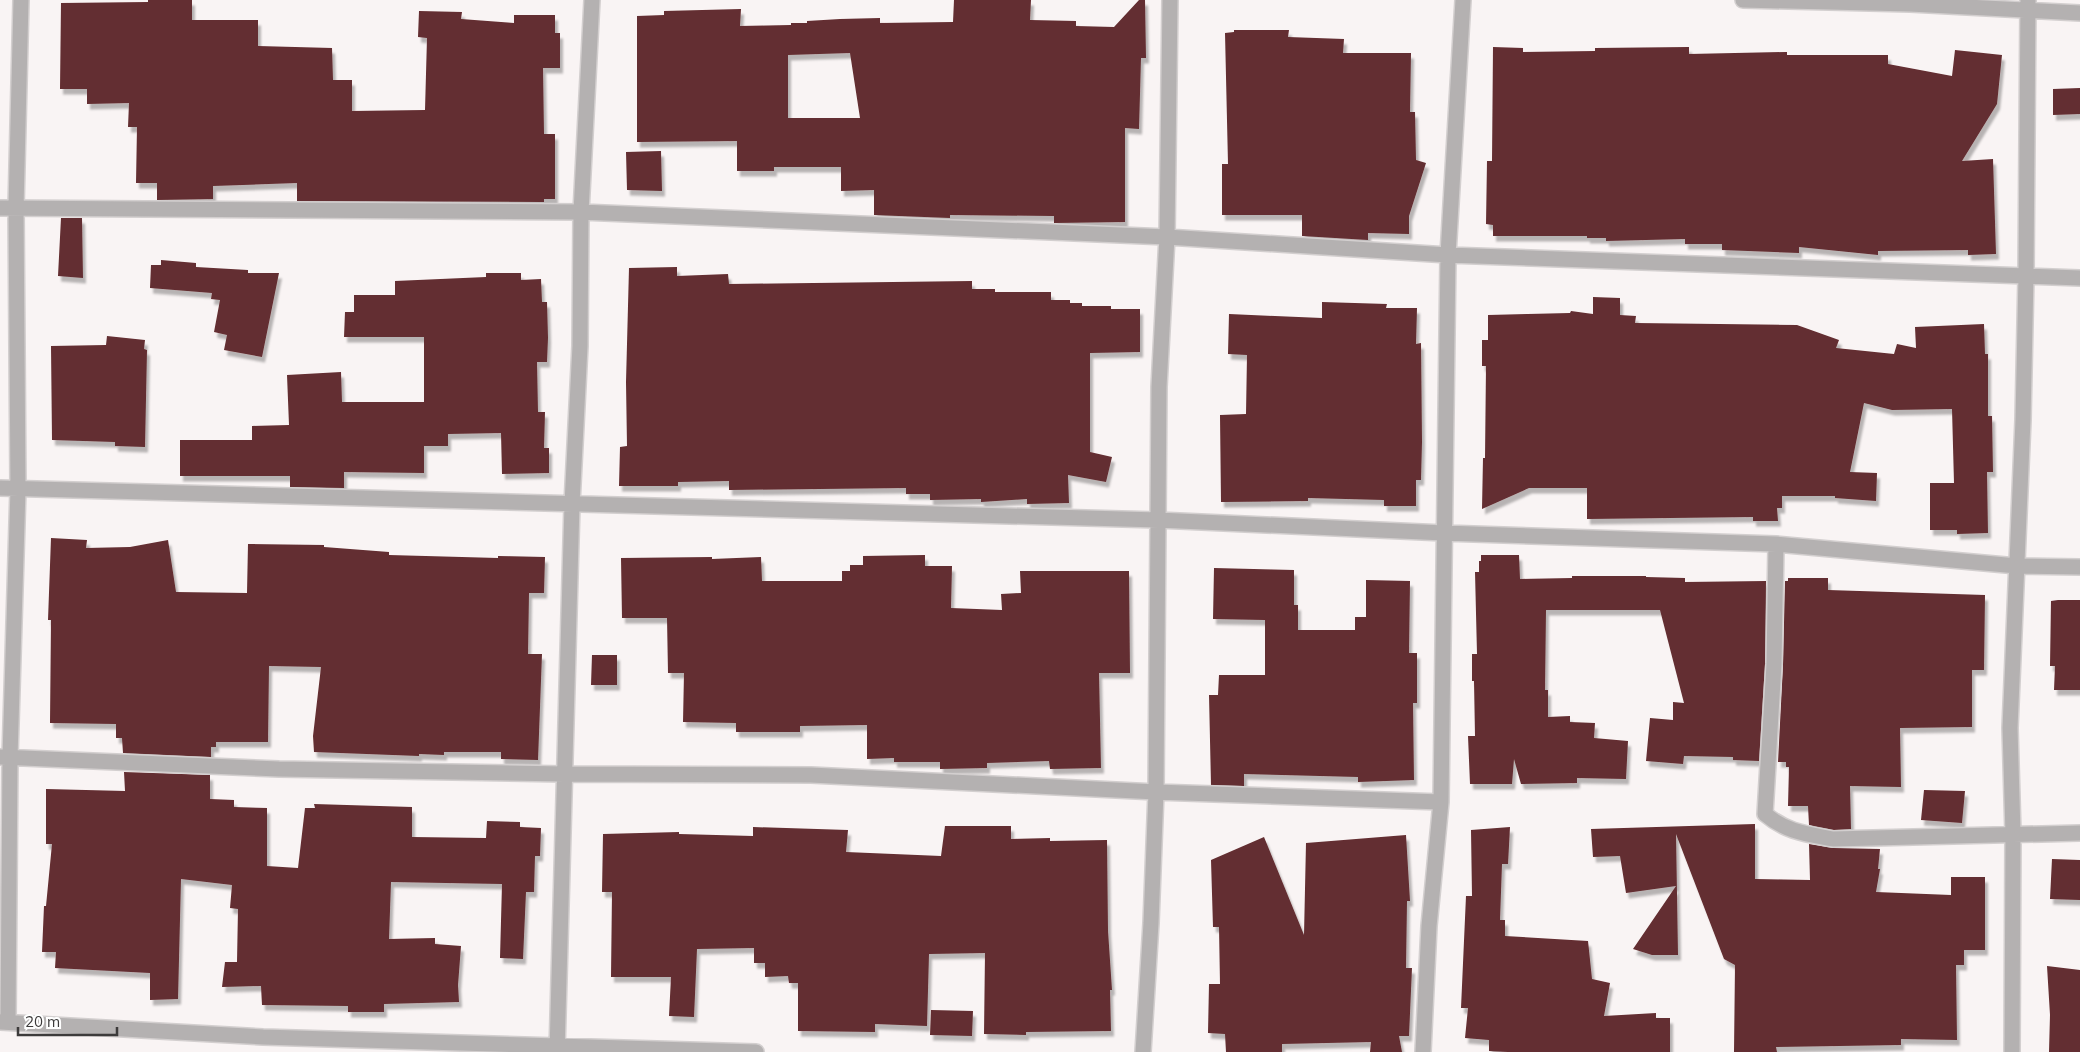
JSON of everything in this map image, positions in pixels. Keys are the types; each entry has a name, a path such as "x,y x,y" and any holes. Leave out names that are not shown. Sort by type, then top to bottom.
{"street":[{"path":"21,0 16,208 18,489 5,757 4,1022 263,1037 557,1049 756,1052"},
{"path":"557,1049 572,504 580,346 581,212 592,0"},
{"path":"1143,1052 1152,923 1156,792 1159,387 1167,237 1170,0"},
{"path":"1423,1052 1429,926 1441,802 1448,255 1463,0"},
{"path":"1743,0 2028,5 2080,13"},
{"path":"2012,1052 2013,834 2010,728 2026,275 2028,5"},
{"path":"0,208 581,212 1167,237 1448,255 2080,278"},
{"path":"0,488 1158,520 1444,533 1776,544 2017,566 2080,567"},
{"path":"1776,544 1774,664 1765,814 1777,824 1795,831 1833,839 2080,833"},
{"path":"5,757 279,769 564,774 811,775 1156,792 1441,802"}],"building":[{"path":"148,0 192,0 192,20 258,20 258,46 332,48 333,80 352,80 352,111 425,110 427,38 418,37 419,11 462,12 461,19 514,23 514,15 555,15 555,33 560,33 560,68 543,68 544,134 555,134 555,199 544,199 544,202 297,201 297,183 213,186 213,199 157,200 157,183 136,183 137,127 128,127 129,103 87,104 87,89 60,89 61,3 148,2"},
{"path":"954,0 1031,0 1030,20 1076,21 1076,26 1114,27 1139,0 1145,0 1146,58 1141,58 1139,129 1125,128 1125,222 1054,223 1054,216 950,215 950,218 874,215 874,190 841,191 841,167 774,167 774,171 737,171 737,141 637,142 637,16 664,15 664,11 741,9 740,26 791,25 791,23 807,23 807,21 880,18 880,23 953,22","holes":["850,53 860,118 788,118 788,55"]},
{"path":"1234,30 1289,30 1288,37 1344,39 1343,53 1411,53 1410,112 1415,112 1416,160 1426,163 1409,216 1409,234 1368,233 1368,240 1302,236 1302,215 1222,215 1222,164 1228,164 1225,33 1234,32"},
{"path":"1493,47 1523,48 1523,52 1595,51 1595,48 1689,47 1689,54 1787,52 1787,55 1888,55 1888,64 1952,76 1955,50 2002,55 1997,104 1962,161 1993,159 1996,254 1968,255 1968,250 1878,251 1878,255 1799,247 1799,253 1722,250 1722,244 1685,244 1685,239 1606,241 1606,238 1587,238 1587,236 1493,236 1493,225 1486,224 1487,161 1492,161"},
{"path":"2080,88 2080,114 2053,115 2053,89"},
{"path":"661,151 662,191 627,190 626,152"},
{"path":"61,218 82,218 83,278 58,276"},
{"path":"161,260 196,263 196,267 248,270 248,273 279,273 262,357 224,350 227,335 214,332 220,300 211,299 212,293 150,288 151,265 161,265"},
{"path":"677,267 677,276 728,274 729,284 972,281 972,289 995,289 995,292 1051,292 1051,300 1070,300 1070,303 1082,303 1082,306 1140,309 1140,352 1090,353 1090,452 1112,457 1106,482 1068,475 1069,503 1027,504 1027,499 981,502 981,499 930,500 930,494 906,494 906,488 729,490 729,481 678,482 678,486 619,486 620,447 627,446 626,382 629,268"},
{"path":"486,273 521,273 521,280 541,279 542,302 547,302 548,338 547,362 537,362 538,412 545,412 544,448 549,448 549,473 502,474 501,433 448,434 448,446 424,446 424,473 344,472 344,488 290,487 290,476 180,476 180,440 252,440 252,426 289,425 287,375 341,372 342,402 424,402 424,337 344,337 345,312 354,312 354,295 395,295 395,281 486,277"},
{"path":"1593,297 1620,298 1620,315 1636,316 1635,323 1797,325 1839,340 1836,348 1894,354 1897,344 1916,348 1915,327 1984,324 1985,354 1988,354 1988,416 1992,416 1993,472 1987,472 1988,533 1957,534 1957,530 1930,530 1930,483 1954,483 1952,409 1892,410 1864,403 1850,472 1877,473 1876,501 1835,498 1835,496 1782,496 1782,508 1777,508 1778,521 1753,521 1753,517 1587,519 1587,488 1529,488 1482,509 1483,458 1485,458 1486,366 1482,366 1482,340 1488,340 1488,315 1570,313 1571,311 1593,314"},
{"path":"1322,302 1387,304 1386,308 1417,308 1416,344 1421,343 1422,442 1421,480 1416,480 1416,506 1384,506 1384,500 1308,498 1308,501 1221,502 1220,415 1246,414 1247,355 1228,354 1229,314 1322,318"},
{"path":"107,336 145,340 144,349 147,350 145,447 115,446 115,442 52,440 51,346 106,345"},
{"path":"51,538 87,540 86,548 130,547 168,540 176,592 247,593 248,544 324,545 324,547 389,552 389,555 498,558 498,556 545,557 544,593 529,593 528,654 542,654 538,760 501,759 501,752 444,752 444,755 419,754 419,756 314,752 313,736 321,667 269,666 268,742 216,742 216,747 211,747 211,757 123,753 122,738 116,738 116,724 50,723 51,620 48,620"},
{"path":"925,555 925,566 952,566 951,608 1002,610 1001,594 1021,593 1020,571 1129,571 1130,673 1099,673 1101,768 1050,769 1049,761 987,763 987,768 940,769 940,762 894,762 894,758 867,759 867,725 800,726 800,732 736,732 736,723 683,722 684,673 668,673 667,618 622,618 621,558 712,557 712,559 761,557 762,581 842,581 842,571 850,571 850,565 863,565 863,556"},
{"path":"1481,555 1519,555 1520,579 1572,578 1572,576 1646,576 1685,578 1685,582 1766,581 1765,664 1759,761 1733,760 1733,757 1684,756 1683,764 1646,761 1650,718 1673,720 1673,702 1684,703 1660,610 1546,610 1545,690 1548,690 1548,717 1570,716 1570,722 1595,723 1594,738 1628,741 1626,779 1577,778 1577,783 1521,784 1514,759 1512,784 1470,784 1468,736 1475,736 1472,654 1477,654 1475,572 1479,572"},
{"path":"1214,568 1294,570 1294,605 1298,605 1298,630 1355,630 1355,617 1366,617 1366,580 1410,581 1409,653 1417,653 1417,703 1413,703 1414,780 1358,782 1358,777 1244,774 1244,786 1211,785 1209,695 1218,695 1219,675 1265,675 1265,620 1213,619"},
{"path":"1788,578 1828,578 1828,590 1985,595 1984,670 1972,670 1972,727 1900,728 1901,787 1850,786 1851,829 1834,830 1809,825 1808,806 1788,806 1789,767 1786,767 1786,762 1778,762 1785,581 1788,581"},
{"path":"2080,600 2080,690 2054,690 2055,666 2050,666 2051,601"},
{"path":"592,655 617,655 617,685 591,685"},
{"path":"124,772 210,775 210,799 234,800 234,807 267,808 267,866 298,868 305,808 315,808 314,804 412,807 412,837 486,838 487,821 520,822 520,827 541,828 540,856 535,856 534,892 526,892 523,959 500,958 502,884 391,882 389,939 435,938 435,944 461,946 458,985 459,1002 384,1004 384,1012 348,1012 348,1006 262,1005 261,986 222,987 225,962 237,962 238,909 230,908 232,885 181,879 178,999 150,1000 150,973 55,968 56,952 42,952 44,906 46,906 52,844 46,844 46,789 125,791"},
{"path":"1924,790 1965,791 1962,823 1921,820"},
{"path":"1755,824 1755,879 1810,880 1809,844 1833,848 1880,849 1878,869 1880,869 1876,892 1951,895 1951,877 1985,877 1985,950 1964,950 1964,965 1956,965 1957,1040 1901,1039 1901,1045 1776,1047 1777,1052 1734,1052 1735,965 1724,959 1676,834 1678,955 1652,955 1633,949 1676,886 1626,893 1620,856 1593,857 1591,829"},
{"path":"945,826 1011,826 1011,839 1050,838 1050,841 1107,840 1108,931 1112,990 1110,990 1111,1031 1026,1032 1026,1035 984,1034 985,953 929,954 927,1026 875,1024 875,1032 798,1031 798,983 789,983 788,976 765,977 765,963 754,963 754,948 697,949 694,1017 669,1016 671,977 611,977 612,892 602,892 603,834 679,832 679,834 753,836 753,827 848,830 846,852 941,856"},
{"path":"1510,827 1508,864 1502,864 1500,920 1505,920 1505,936 1588,941 1592,979 1610,983 1604,1016 1656,1013 1656,1018 1670,1018 1670,1052 1489,1051 1489,1040 1465,1038 1468,1008 1461,1008 1466,896 1472,896 1471,830"},
{"path":"1406,835 1410,901 1407,901 1406,968 1412,968 1409,1036 1399,1036 1402,1052 1370,1052 1371,1042 1282,1044 1282,1052 1226,1052 1225,1034 1208,1033 1209,984 1220,984 1219,927 1213,927 1211,860 1264,837 1304,935 1306,843"},
{"path":"2052,859 2080,860 2080,900 2050,899"},
{"path":"2047,966 2080,970 2080,1052 2049,1052 2050,1015"},
{"path":"931,1010 973,1011 972,1036 930,1035"}]}
